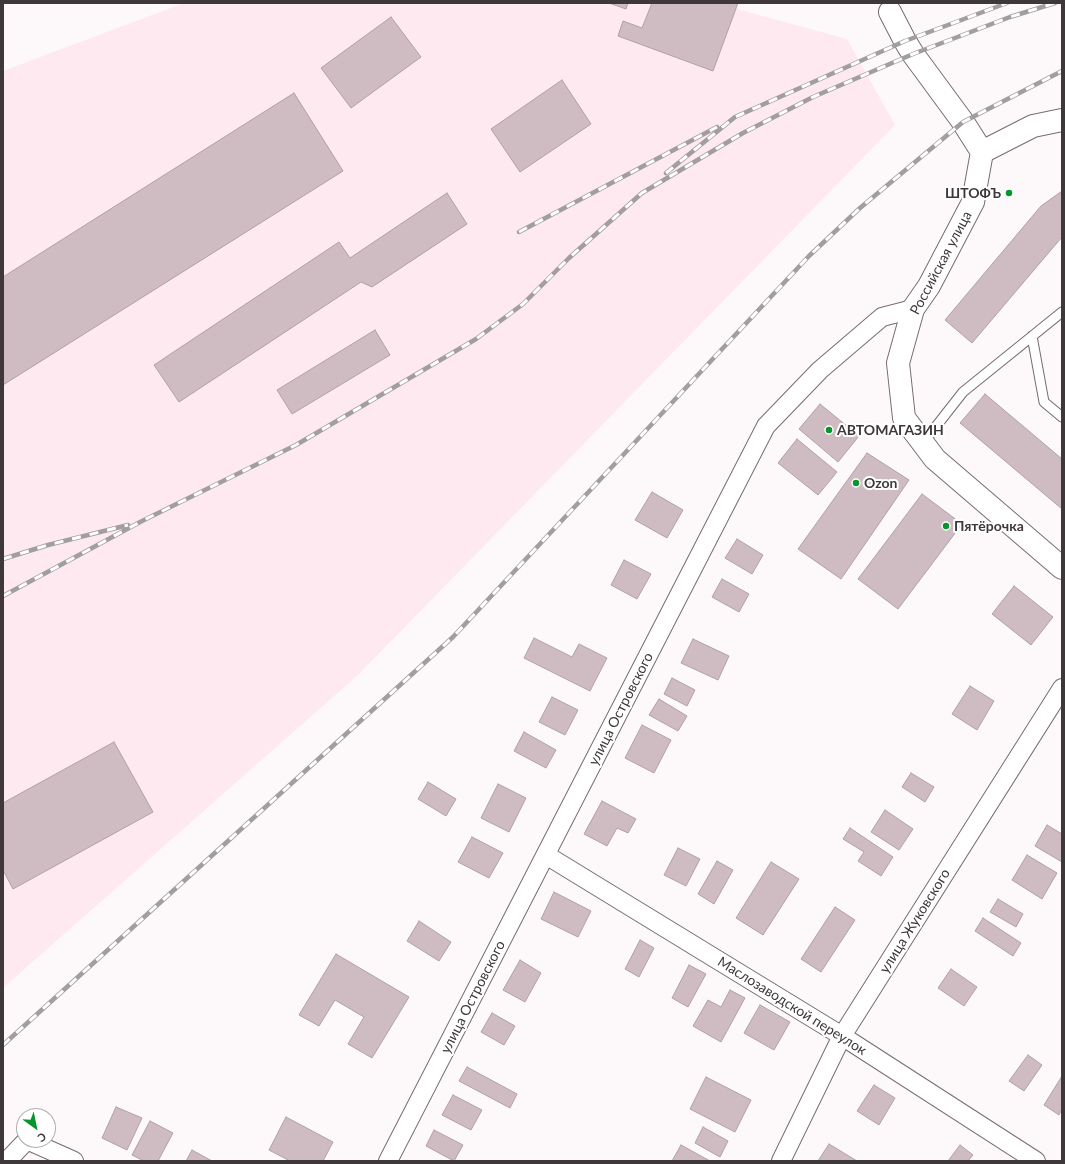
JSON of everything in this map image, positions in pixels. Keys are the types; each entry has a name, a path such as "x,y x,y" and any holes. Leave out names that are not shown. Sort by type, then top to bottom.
{"main road":[{"path":"885,6 913,54 963,122 982,152 1033,126 1062,120"},
{"name":"Российская улица","path":"982,152 973,202 929,286 913,309 898,364 904,418 935,459 1062,568"}],"street":[{"name":"улица Островского","path":"388,1161 766,426 820,370 882,317 913,309"},
{"name":"улица Жуковского","path":"781,1161 842,1036 1062,688"},
{"name":"Маслозаводской переулок","path":"546,854 842,1036 1036,1161"},
{"path":"7,1161 19,1148"},
{"path":"45,1148 74,1161"}],"lane":[{"path":"923,443 963,392 1062,312"},
{"path":"1032,336 1044,402 1062,417"}],"shaded area":[{"path":"184,3 715,3 847,39 895,125 358,675 3,988 3,71"}],"building":[{"path":"609,3 628,3 626,9"},
{"path":"652,3 738,3 713,71 618,36 623,21 642,28"},
{"path":"391,17 421,57 351,108 321,68"},
{"path":"562,80 591,124 520,172 491,129"},
{"path":"294,93 343,171 3,385 3,277"},
{"path":"1062,191 1062,237 972,343 945,320 1041,206"},
{"path":"447,193 467,224 372,287 361,282 179,402 154,365 339,242 350,258"},
{"path":"375,330 390,355 292,414 277,390"},
{"path":"985,394 1062,459 1062,509 960,423"},
{"path":"820,404 859,436 838,462 799,429"},
{"path":"797,439 837,472 818,495 778,463"},
{"path":"867,453 909,480 841,579 798,549"},
{"path":"652,492 683,510 667,538 635,520"},
{"path":"922,494 962,524 898,609 858,579"},
{"path":"737,539 763,555 752,574 725,558"},
{"path":"624,560 651,574 637,599 611,585"},
{"path":"722,579 749,594 739,612 712,597"},
{"path":"1014,586 1053,617 1031,645 992,614"},
{"path":"534,638 572,657 579,644 607,658 590,691 524,658"},
{"path":"693,639 729,656 718,680 681,663"},
{"path":"672,678 695,690 687,706 664,694"},
{"path":"970,686 994,701 977,730 952,714"},
{"path":"552,697 578,710 565,735 539,722"},
{"path":"659,699 687,716 678,731 649,715"},
{"path":"642,725 671,740 654,773 625,758"},
{"path":"524,732 556,750 546,768 514,751"},
{"path":"114,742 153,812 13,889 3,870 3,803"},
{"path":"911,773 934,787 925,802 902,787"},
{"path":"428,782 456,799 446,816 418,799"},
{"path":"498,784 526,798 509,832 481,818"},
{"path":"602,801 636,819 628,833 617,828 607,846 584,834"},
{"path":"885,810 913,829 899,850 871,832"},
{"path":"1047,825 1062,834 1062,862 1035,846"},
{"path":"850,828 893,857 881,876 858,861 864,852 843,839"},
{"path":"472,837 503,853 489,878 458,862"},
{"path":"678,848 700,859 686,886 664,875"},
{"path":"1027,855 1057,873 1042,899 1012,880"},
{"path":"717,861 733,870 714,904 698,894"},
{"path":"771,862 799,879 763,935 736,918"},
{"path":"554,892 591,911 578,937 541,919"},
{"path":"998,899 1023,914 1016,927 990,912"},
{"path":"835,907 855,920 821,972 801,959"},
{"path":"983,918 1021,943 1013,956 975,931"},
{"path":"419,921 451,942 439,961 407,941"},
{"path":"640,940 654,948 639,977 625,969"},
{"path":"336,954 409,997 372,1058 348,1044 364,1017 335,1000 319,1026 299,1015"},
{"path":"520,960 541,973 525,1002 503,990"},
{"path":"689,965 706,974 688,1007 672,998"},
{"path":"951,969 977,987 964,1006 938,988"},
{"path":"730,990 745,998 721,1042 693,1026 708,1000 721,1007"},
{"path":"760,1005 790,1022 774,1050 744,1033"},
{"path":"492,1013 515,1026 504,1045 481,1032"},
{"path":"1028,1055 1042,1065 1024,1091 1009,1081"},
{"path":"467,1067 517,1094 510,1108 459,1081"},
{"path":"1062,1076 1062,1109 1059,1115 1044,1105"},
{"path":"706,1077 751,1100 735,1132 690,1109"},
{"path":"874,1085 895,1098 879,1125 857,1111"},
{"path":"453,1095 482,1110 471,1130 442,1115"},
{"path":"116,1107 142,1118 127,1150 102,1138"},
{"path":"286,1117 333,1142 323,1161 290,1161 269,1150"},
{"path":"150,1121 173,1133 158,1161 144,1161 132,1155"},
{"path":"703,1127 728,1141 720,1157 695,1143"},
{"path":"434,1130 463,1145 454,1161 426,1146"},
{"path":"829,1144 857,1161 818,1161"},
{"path":"681,1145 710,1161 672,1161"},
{"path":"960,1145 973,1155 968,1161 948,1161"},
{"path":"192,1150 212,1161 186,1161"}],"railway":[{"path":"666,173 735,117 905,41 1007,3"},
{"path":"3,596 142,521 296,445 476,339 523,304 569,258 642,193 743,133 813,97 913,54 1010,17 1055,3"},
{"path":"3,1045 453,637 809,256 860,208 963,122 1062,71"},
{"path":"519,232 717,127"},
{"path":"3,559 48,545 128,525"}],"place":[{"name":"ШТОФЪ","path":"1009,193"},
{"name":"АВТОМАГАЗИН","path":"829,430"},
{"name":"Ozon","path":"856,483"},
{"name":"Пятёрочка","path":"946,526"}]}
